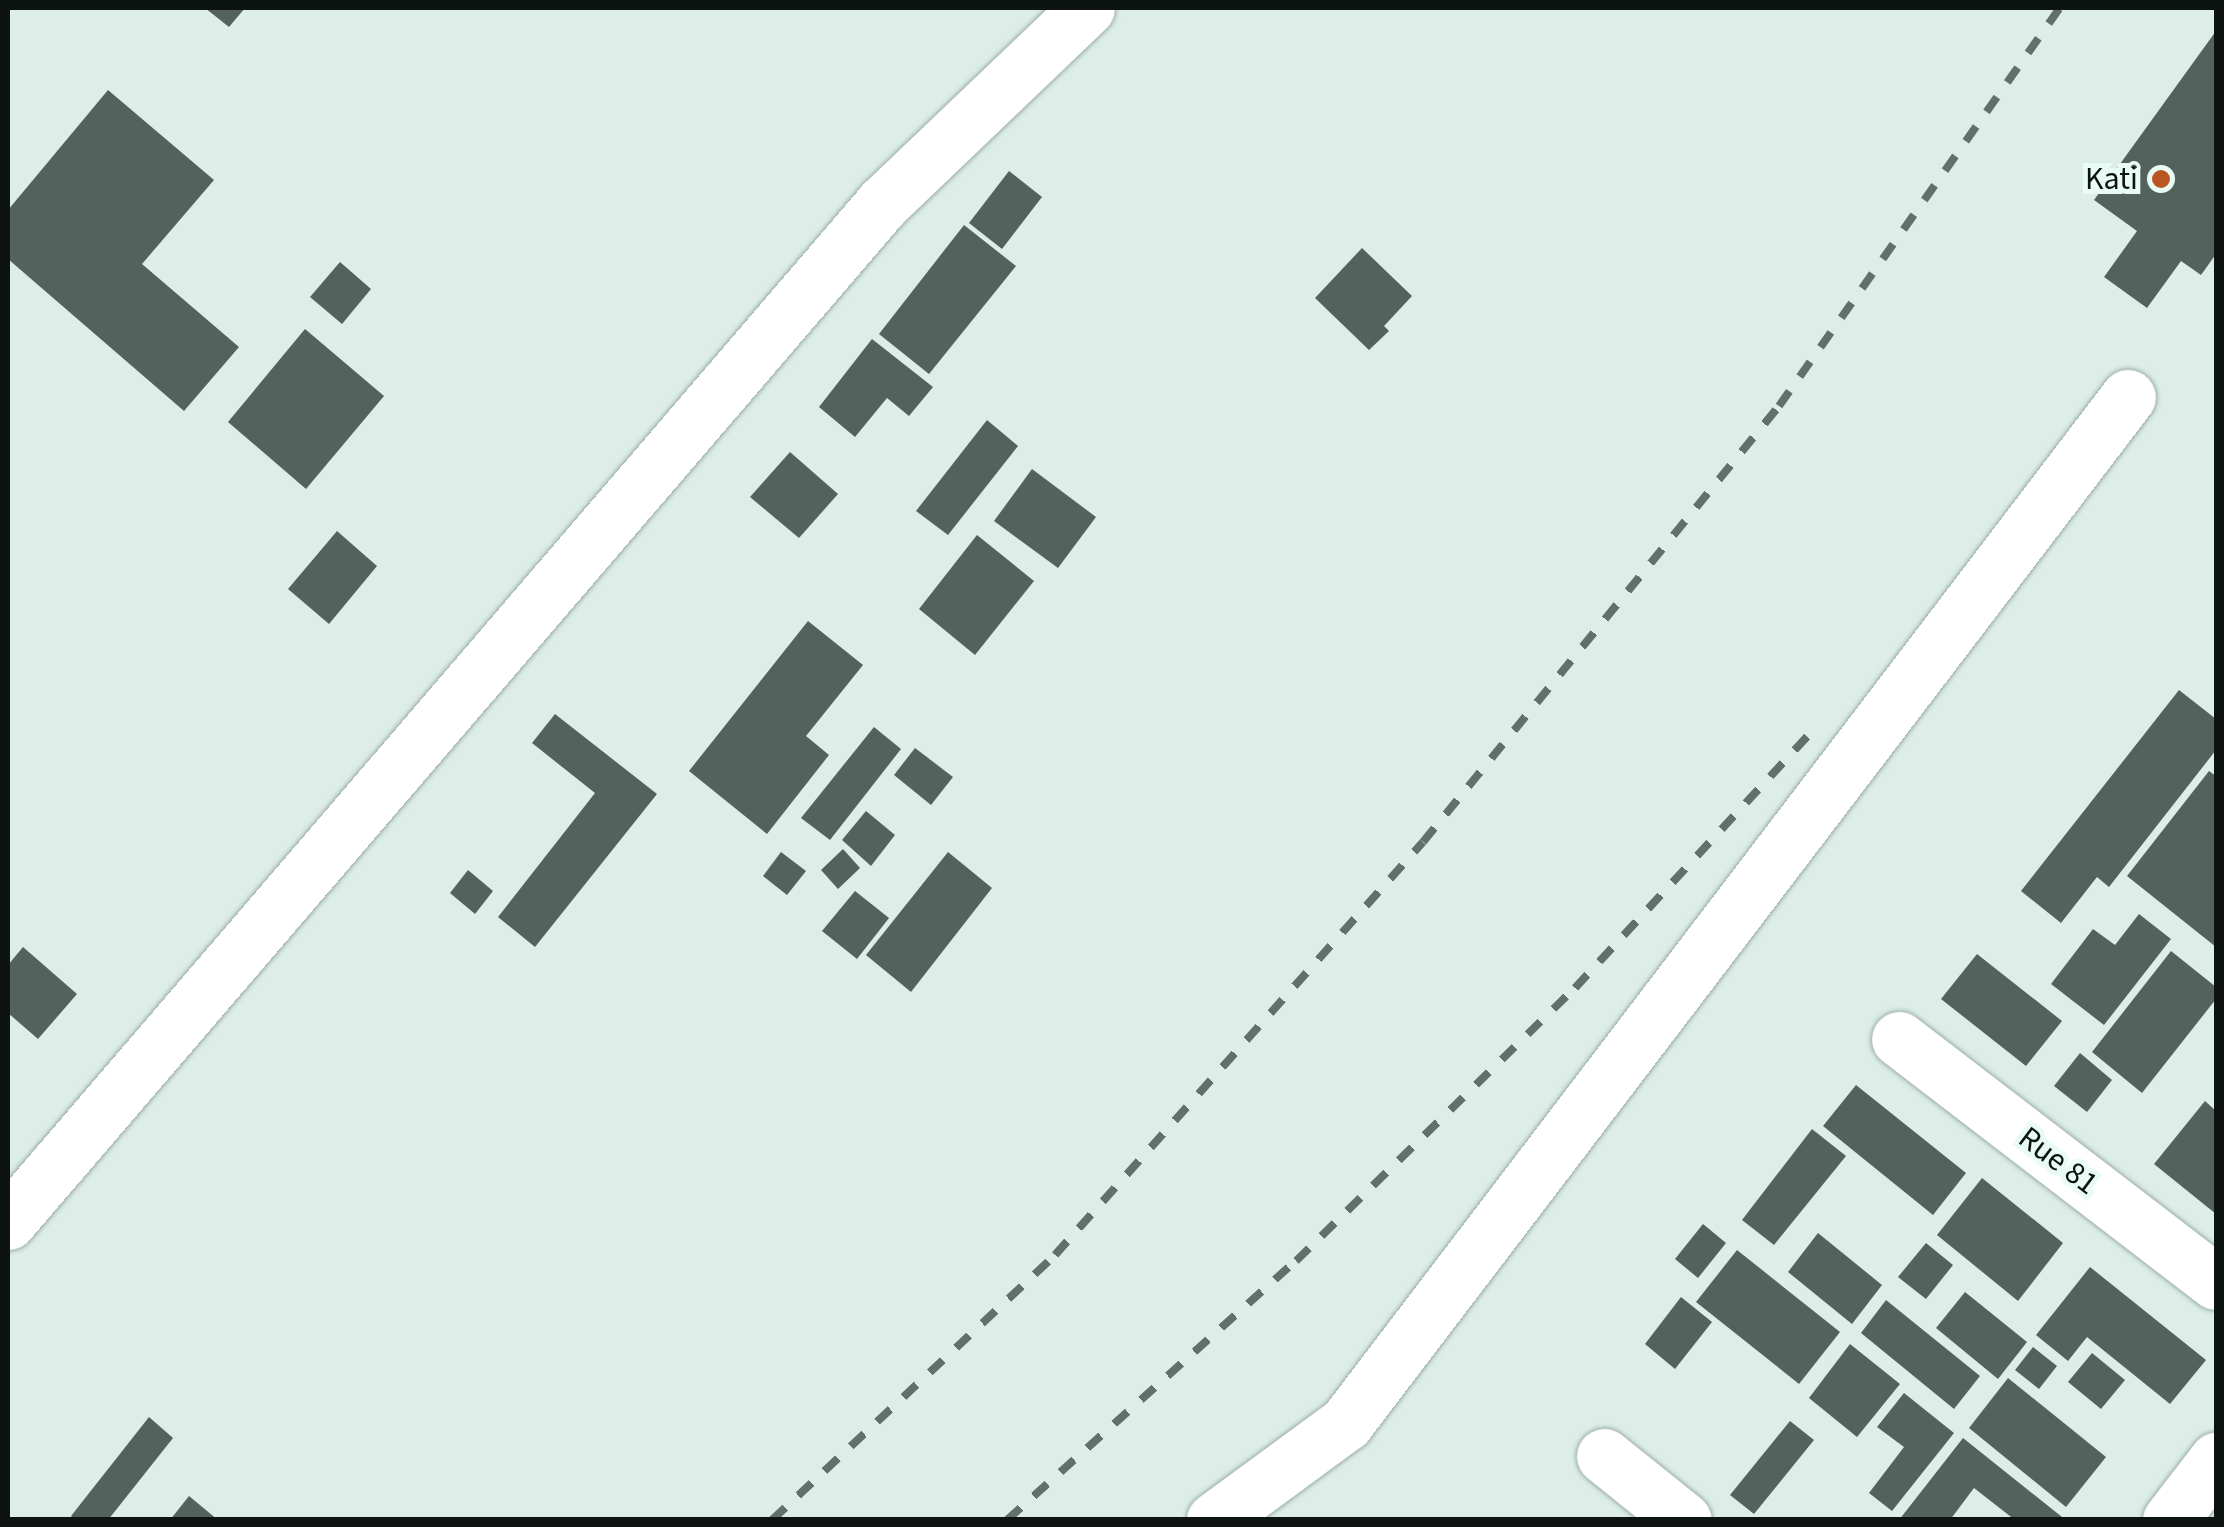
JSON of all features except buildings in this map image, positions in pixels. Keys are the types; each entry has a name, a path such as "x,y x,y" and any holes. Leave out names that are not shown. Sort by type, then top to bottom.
{"street":[{"path":"8,1222 883,203 1088,8"},
{"path":"1214,1520 1346,1423 2128,397"},
{"name":"Rue 81","path":"1898,1039 2216,1282"},
{"path":"1604,1456 1684,1520"},
{"path":"2170,1520 2216,1460"}],"railway":[{"path":"772,1520 1055,1255 1423,842 1779,406 2060,8"},
{"path":"1007,1520 1296,1261 1575,988 1819,724"}],"place":[{"name":"Kati","path":"2161,179"}]}
